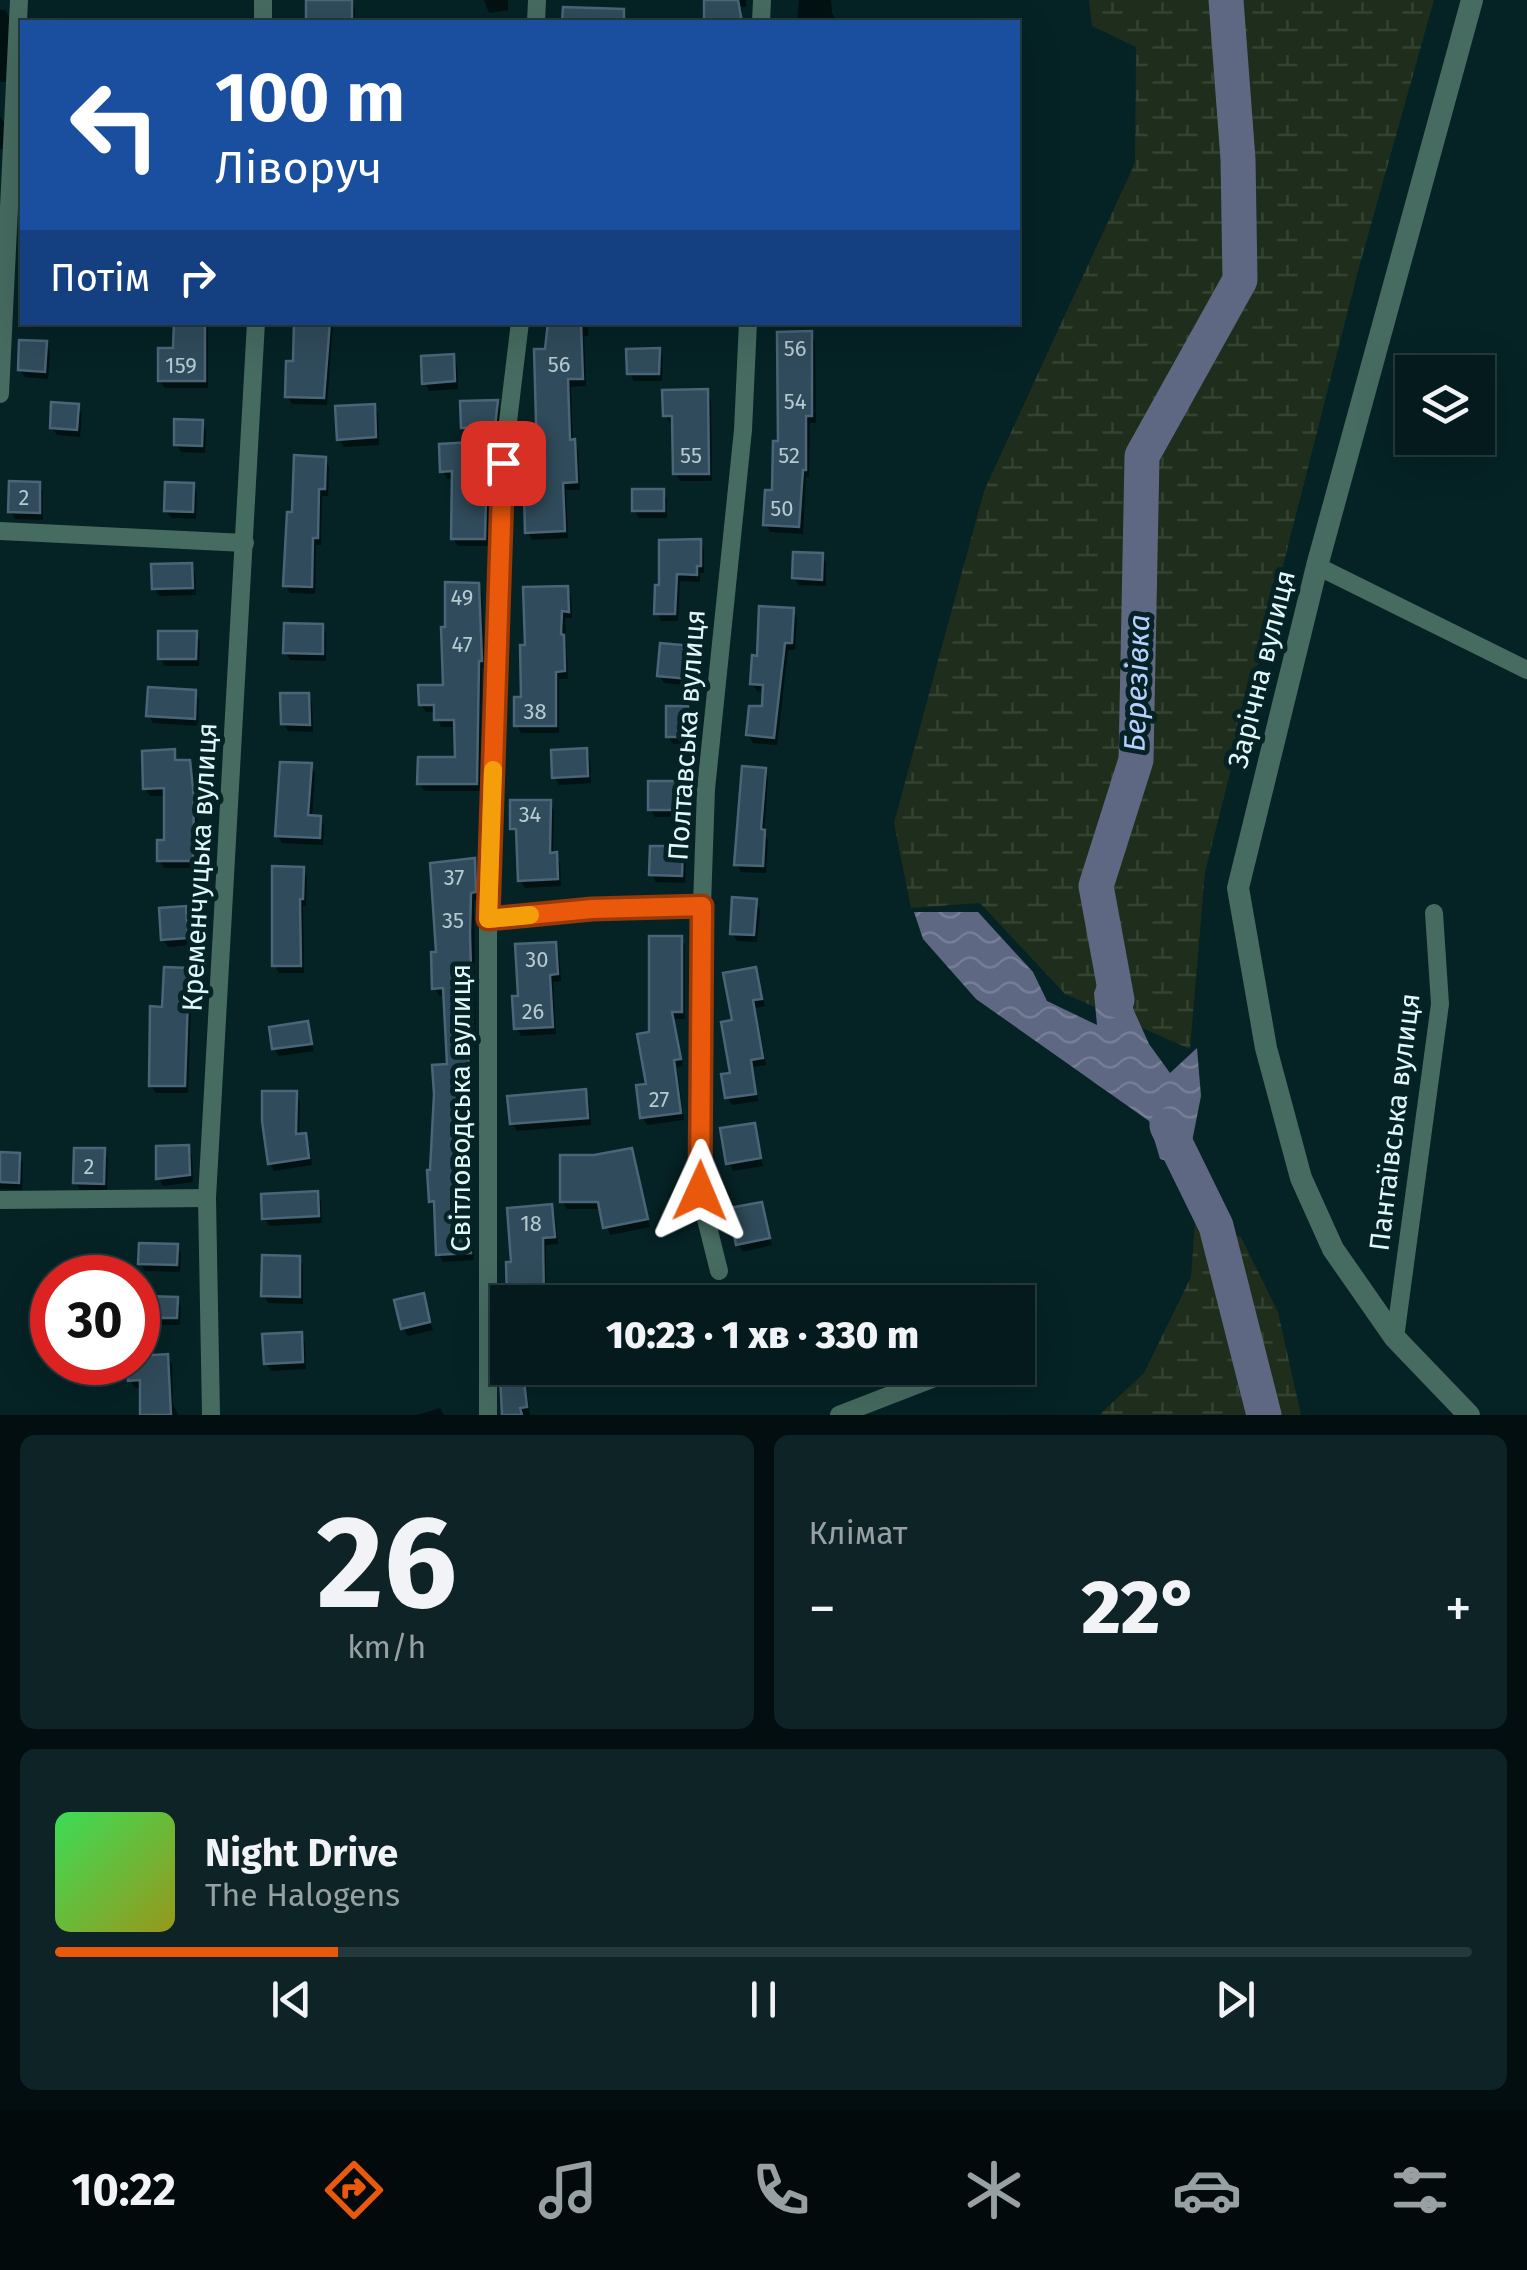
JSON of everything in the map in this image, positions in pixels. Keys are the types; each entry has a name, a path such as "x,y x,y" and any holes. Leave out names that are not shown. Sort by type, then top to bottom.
{"street":[{"path":"0,394 19,0"},
{"name":"Зарічна вулиця","path":"1470,1415 1394,1338 1332,1249 1301,1178 1266,1048 1238,888 1317,566 1472,0"},
{"name":"Кременчуцька вулиця","path":"211,1415 207,1198 256,325"},
{"name":"Світловодська вулиця","path":"488,1415 488,919 503,463 520,325"},
{"name":"Полтавська вулиця","path":"719,1272 700,1191 702,906 706,789 743,430 748,325"},
{"path":"0,531 246,543"},
{"path":"1317,566 1527,670"},
{"path":"488,919 592,909 702,906"},
{"name":"Пантаївська вулиця","path":"1394,1338 1440,1004 1434,912"},
{"path":"0,1200 207,1198"},
{"path":"839,1415 916,1385"}],"green space":[{"path":"1089,0 1434,0 1358,271 1205,872 1190,1049 1065,994 980,903 911,908 894,823 984,491 1135,163 1136,47 1092,26"},
{"path":"1195,1222 1241,1237 1278,1312 1301,1415 1099,1415 1144,1373 1191,1277"}],"water":[{"path":"914,912 978,912 1033,972 1047,1001 1097,1025 1094,993 1108,953 1149,1044 1170,1073 1197,1048 1201,1096 1187,1167 1160,1159 1149,1121 976,999 923,939"}],"building":[{"path":"306,0 352,0 352,20 306,20"},
{"path":"704,0 738,0 742,20 704,20"},
{"path":"563,7 624,9 624,20 562,20"},
{"path":"174,325 205,325 205,381 158,381 158,348 173,348"},
{"path":"294,325 330,325 324,398 285,397 286,361 293,361"},
{"path":"548,325 581,325 583,379 568,379 570,440 575,439 577,482 563,483 565,531 525,533 524,494 538,494 534,349 545,349"},
{"path":"812,331 812,416 806,416 806,470 799,527 763,525 765,490 772,490 773,441 778,441 777,332"},
{"path":"19,340 47,341 45,372 18,370"},
{"path":"660,348 659,374 627,374 626,349"},
{"path":"454,354 455,381 422,384 421,356"},
{"path":"708,389 709,474 673,474 672,416 663,416 662,390"},
{"path":"498,400 495,427 461,428 460,401"},
{"path":"51,402 79,404 77,430 50,428"},
{"path":"375,404 376,437 337,440 335,406"},
{"path":"174,419 203,420 202,446 174,445"},
{"path":"472,442 476,498 486,498 485,539 451,539 452,471 440,472 439,444"},
{"path":"294,455 326,457 325,489 319,489 318,538 313,538 312,587 283,586"},
{"path":"9,481 40,482 40,513 8,512"},
{"path":"165,482 194,483 193,512 164,511"},
{"path":"632,489 664,489 664,511 632,511"},
{"path":"701,539 697,575 677,574 675,614 654,614 655,585 659,585 659,540"},
{"path":"793,552 823,553 822,580 792,578"},
{"path":"192,563 193,588 152,589 151,564"},
{"path":"445,582 479,583 482,661 477,784 417,784 418,757 455,757 454,720 434,720 434,705 419,705 418,685 443,685 441,627 445,627"},
{"path":"568,586 569,612 562,611 561,634 565,671 556,672 556,726 514,726 514,697 521,697 520,645 525,645 523,587"},
{"path":"759,606 794,608 792,643 785,643 774,738 746,735 749,706 762,706 763,685 750,684 752,655 757,656"},
{"path":"284,623 323,624 323,654 283,653"},
{"path":"158,631 197,631 196,659 158,659"},
{"path":"660,643 692,646 689,679 657,676"},
{"path":"148,687 196,690 195,719 146,716"},
{"path":"280,693 309,693 310,725 281,724"},
{"path":"666,706 688,706 688,737 666,737"},
{"path":"587,748 588,776 552,778 551,750"},
{"path":"175,749 175,760 190,760 193,861 157,861 157,840 164,840 164,788 143,789 142,751"},
{"path":"280,762 312,763 308,815 321,816 320,838 275,836"},
{"path":"742,766 766,768 761,829 765,830 763,866 734,865"},
{"path":"648,781 685,781 685,810 648,810"},
{"path":"510,800 551,800 550,853 557,852 558,879 518,881 516,829 510,829"},
{"path":"650,846 683,846 682,876 649,875"},
{"path":"475,858 476,892 471,893 470,933 473,1042 467,1042 471,1095 468,1148 463,1147 471,1253 436,1255 434,1201 429,1202 427,1170 434,1094 432,1065 447,1064 443,988 432,989 431,952 436,952 430,863"},
{"path":"272,866 304,867 300,899 301,966 272,966"},
{"path":"732,897 757,899 754,935 730,934"},
{"path":"186,906 188,938 161,940 159,908"},
{"path":"649,936 682,936 682,1012 672,1012 681,1059 674,1060 681,1113 640,1118 636,1085 646,1084 637,1034 649,1032"},
{"path":"556,942 558,974 550,975 553,1027 514,1029 512,996 518,996 515,944"},
{"path":"164,967 189,968 185,1086 149,1086 150,1006 162,1007"},
{"path":"756,967 762,999 753,1000 763,1058 751,1060 756,1094 725,1098 721,1074 730,1073 721,1022 732,1020 723,973"},
{"path":"308,1021 312,1044 272,1049 269,1027"},
{"path":"586,1089 588,1118 510,1124 507,1096"},
{"path":"262,1091 297,1091 296,1134 306,1133 309,1158 268,1164"},
{"path":"755,1123 761,1158 726,1164 720,1128"},
{"path":"189,1145 190,1175 156,1179 156,1146"},
{"path":"74,1148 105,1148 104,1184 73,1183"},
{"path":"632,1148 648,1219 603,1228 598,1202 560,1202 560,1155 594,1155"},
{"path":"0,1152 20,1153 19,1183 0,1182"},
{"path":"318,1191 319,1216 262,1219 261,1194"},
{"path":"762,1202 770,1238 736,1245 729,1208"},
{"path":"552,1204 555,1237 543,1238 544,1285 507,1285 506,1262 511,1262 507,1208"},
{"path":"139,1243 178,1244 177,1265 160,1265 160,1255 138,1255"},
{"path":"262,1255 300,1256 300,1297 261,1296"},
{"path":"424,1293 430,1322 401,1329 394,1300"},
{"path":"160,1296 178,1297 177,1318 160,1318"},
{"path":"302,1332 303,1362 264,1364 262,1334"},
{"path":"168,1354 171,1415 140,1415 140,1385 160,1385 160,1355"},
{"path":"501,1385 525,1385 527,1407 520,1408 522,1415 502,1415"}],"waterway":[{"name":"Березівка","path":"1117,1000 1096,886 1136,760 1142,456 1240,280 1238,159 1226,0"},
{"name":"Березівка","path":"1167,1126 1216,1226 1264,1415"}],"slow traffic":[{"path":"493,770 488,919 530,915"}],"route":[{"path":"503,463 488,919 592,909 702,906 700,1191"}]}
